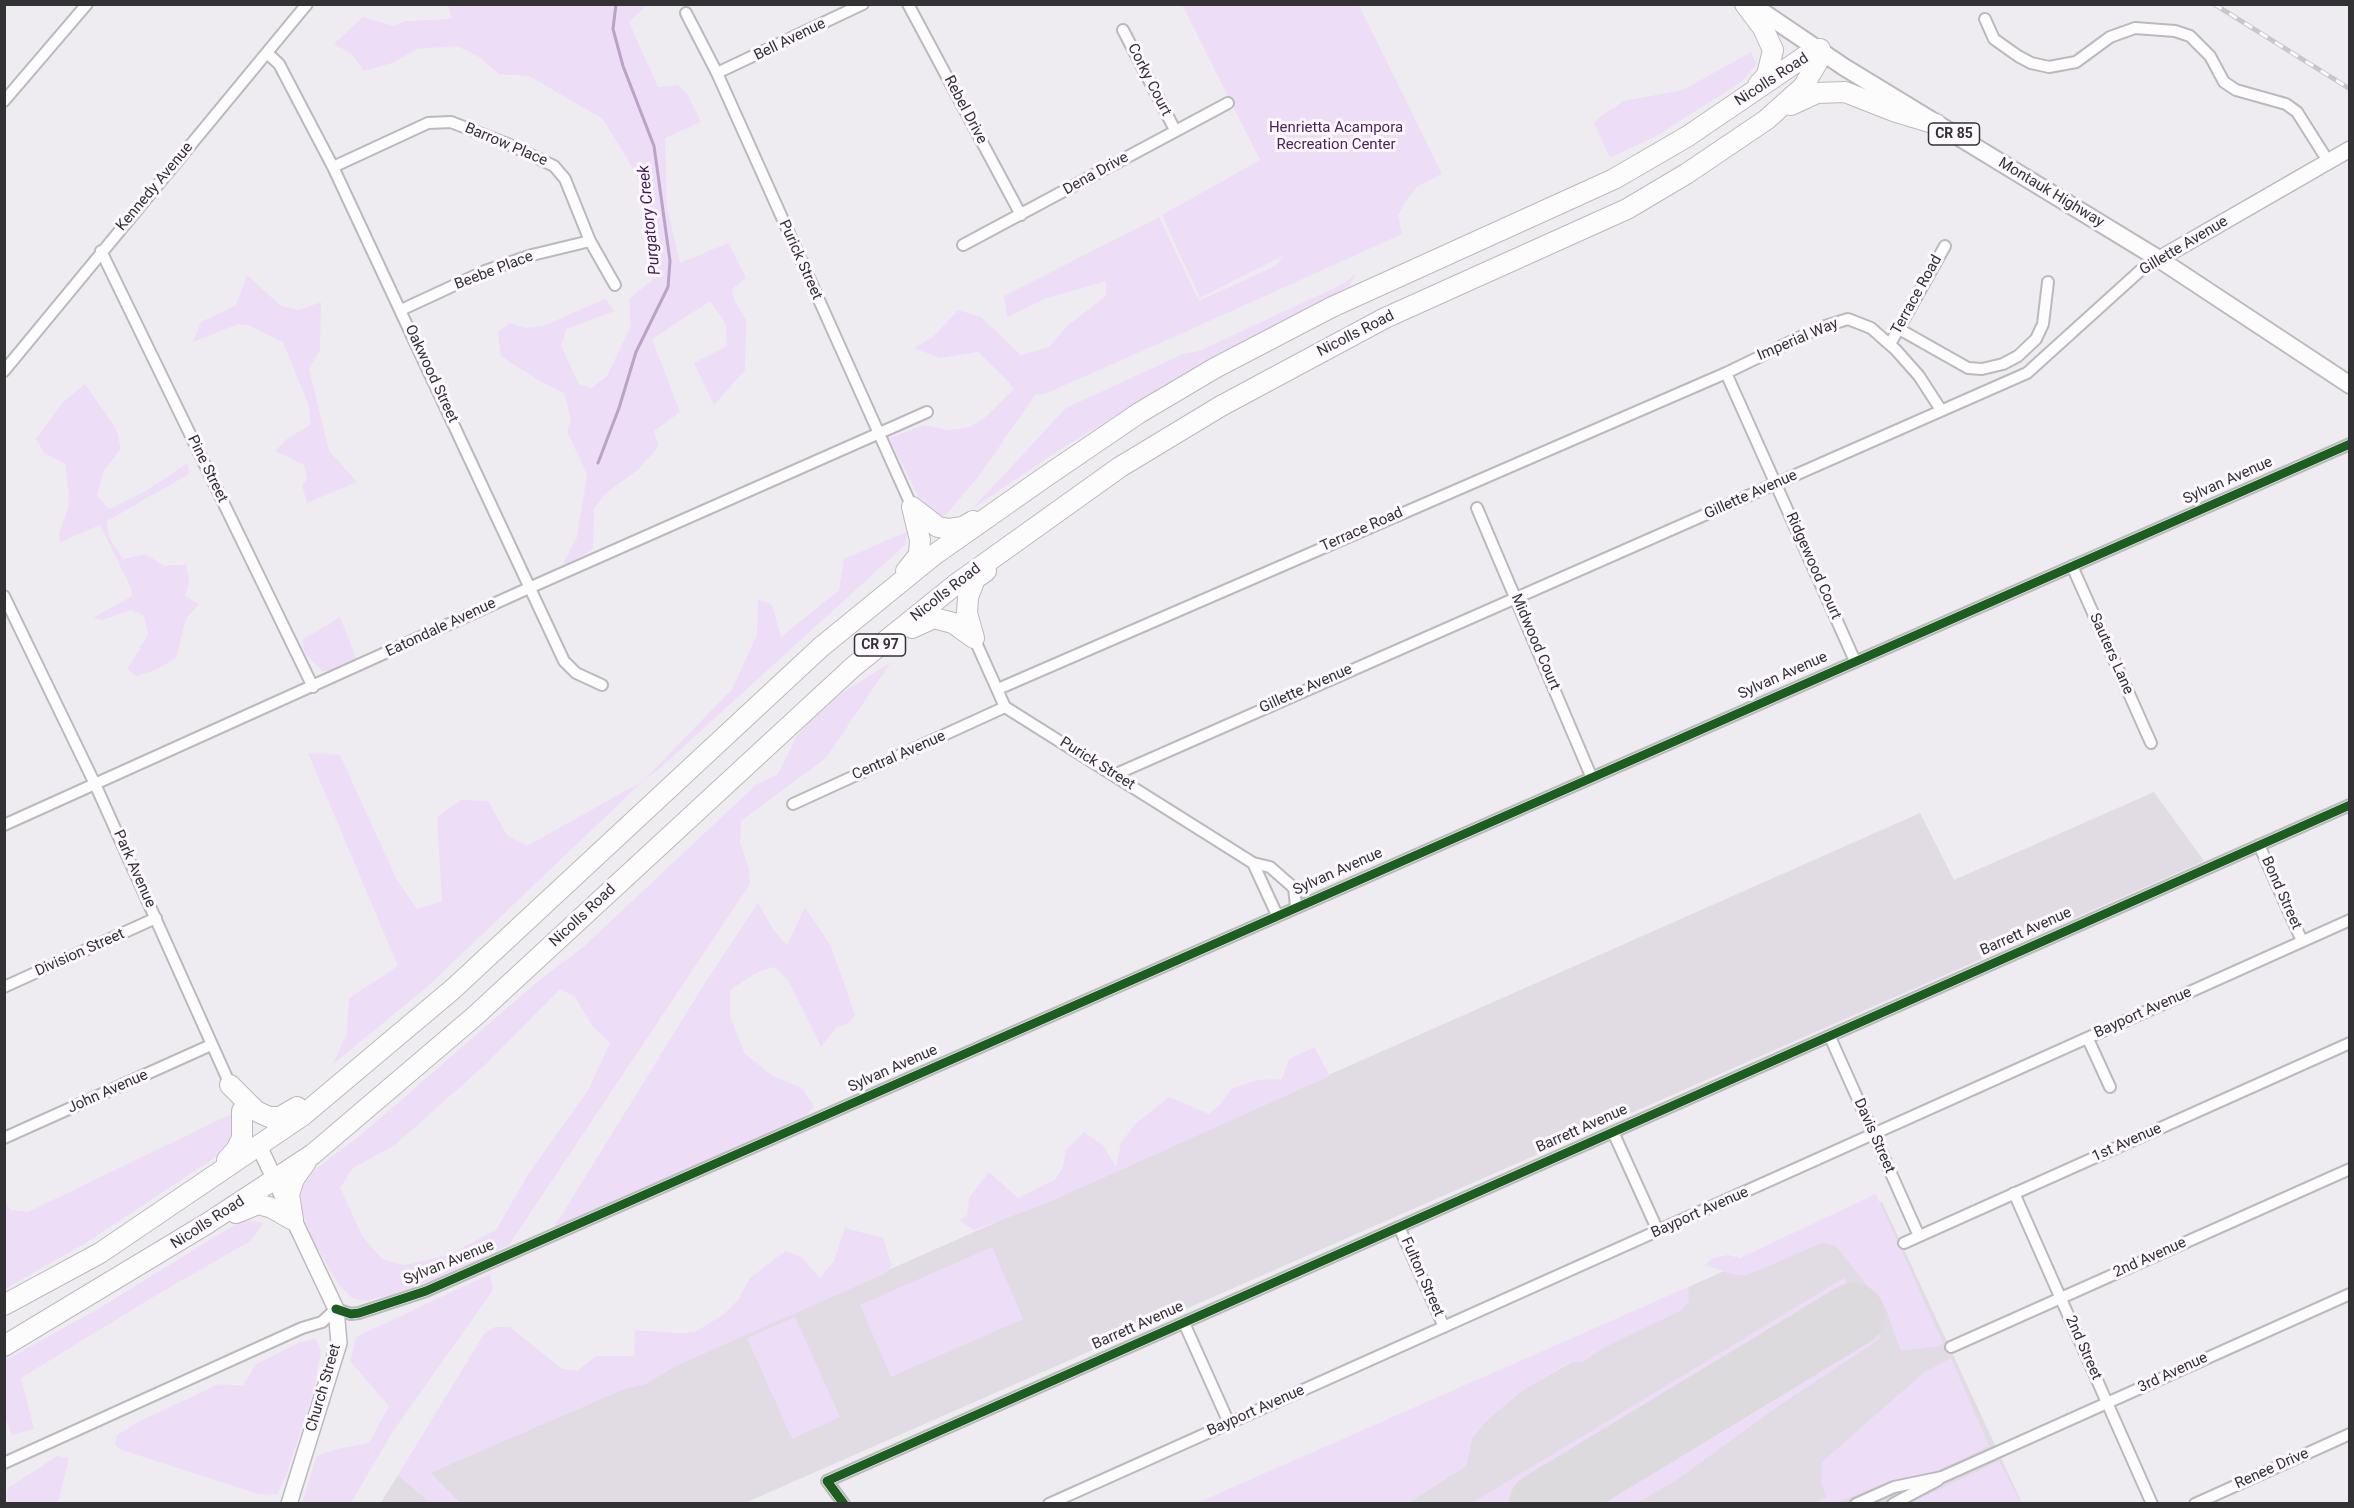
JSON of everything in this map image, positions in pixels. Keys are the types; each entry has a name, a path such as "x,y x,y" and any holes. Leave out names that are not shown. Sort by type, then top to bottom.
{"highway":[{"path":"1745,4 1763,28 1773,50 1767,75 1752,92"},
{"name":"Nicolls Road","path":"4,1305 100,1253 302,1116 453,989 821,647 893,586 1009,502 1139,413 1215,368 1332,307 1614,179 1688,136 1804,57 1820,49"},
{"name":"Nicolls Road","path":"4,1346 208,1223 313,1154 475,1016 872,652 950,589 1007,547 1119,468 1221,406 1385,318 1627,209 1686,174 1766,120 1803,87 1817,63 1820,49"},
{"path":"1766,120 1802,98 1830,91 1845,92 1896,112 1936,124"},
{"path":"912,507 938,527 949,529 963,526 1009,502"},
{"path":"893,586 919,555 920,540 912,507"},
{"path":"974,638 968,613 968,597 975,579 1005,556 1007,547"},
{"path":"872,652 891,645 918,623 934,618 953,623 974,638"},
{"path":"230,1085 256,1111 269,1117 280,1117 291,1112 370,1052 404,1030"},
{"path":"191,1190 236,1150 244,1127 242,1111"},
{"path":"293,1221 289,1194 301,1168 313,1154"},
{"path":"208,1223 258,1204 272,1208 293,1221"}],"main road":[{"name":"Montauk Highway","path":"1751,4 1844,67 2159,260 2349,385"}],"street":[{"path":"4,101 87,4"},
{"name":"Kennedy Avenue","path":"4,371 307,4"},
{"name":"Bell Avenue","path":"717,73 863,4"},
{"name":"Rebel Drive","path":"908,4 1021,215"},
{"name":"Purick Street","path":"686,13 717,73 912,507"},
{"path":"1985,19 1994,39 2018,56 2049,67 2076,62 2110,37 2135,28 2175,31 2190,36 2210,56 2224,82 2236,90 2286,104 2297,112 2328,161"},
{"name":"Corky Court","path":"1123,30 1175,130"},
{"name":"Oakwood Street","path":"267,53 279,64 333,167 564,661 576,673 602,685"},
{"name":"Dena Drive","path":"963,244 1228,103"},
{"name":"Barrow Place","path":"333,167 428,123 451,122 554,166 565,179 590,241 615,285"},
{"name":"Gillette Avenue","path":"1114,775 2026,373 2142,269 2349,148"},
{"name":"Beebe Place","path":"401,310 484,271 532,255 590,241"},
{"name":"Terrace Road","path":"1890,345 1945,246"},
{"name":"Pine Street","path":"101,251 313,687"},
{"path":"1899,329 1968,368 1982,369 2003,364 2018,356 2036,339 2043,324 2048,282"},
{"name":"Imperial Way","path":"1726,373 1819,328 1848,319 1871,328 1890,345 1919,376 1941,410"},
{"name":"Terrace Road","path":"998,689 1726,373"},
{"name":"Ridgewood Court","path":"1726,373 1855,661"},
{"name":"Eatondale Avenue","path":"4,825 529,588 927,412"},
{"name":"Sylvan Avenue","path":"336,1309 351,1314 359,1313 426,1291 2349,444"},
{"name":"Midwood Court","path":"1477,508 1592,777"},
{"name":"Sauters Lane","path":"2072,566 2151,743"},
{"name":"Park Avenue","path":"4,596 95,784 211,1045 258,1144"},
{"path":"974,638 1005,707"},
{"name":"Purick Street","path":"1005,707 1253,862 1270,867 1294,888 1296,906"},
{"name":"Central Avenue","path":"793,804 1005,707"},
{"name":"Barrett Avenue","path":"844,1503 827,1481 2349,805"},
{"name":"Bond Street","path":"2259,845 2302,941"},
{"path":"1253,862 1277,915"},
{"name":"Division Street","path":"4,987 156,918"},
{"name":"Bayport Avenue","path":"1049,1503 2349,920"},
{"name":"Davis Street","path":"1830,1036 1919,1236"},
{"path":"2088,1039 2110,1087"},
{"name":"1st Avenue","path":"1904,1243 2349,1043"},
{"name":"John Avenue","path":"4,1138 211,1045"},
{"path":"1613,1132 1658,1231"},
{"name":"Church Street","path":"258,1144 273,1180 336,1309 339,1343 289,1503"},
{"name":"2nd Avenue","path":"1951,1347 2349,1169"},
{"name":"2nd Street","path":"2014,1193 2152,1503"},
{"name":"Fulton Street","path":"1399,1227 1444,1327"},
{"name":"3rd Avenue","path":"1943,1477 2349,1294"},
{"path":"4,1463 302,1328 322,1322 336,1309"},
{"path":"1184,1323 1229,1423"},
{"name":"Renee Drive","path":"2195,1503 2349,1434"},
{"path":"1856,1503 1894,1486 1943,1477"},
{"path":"1893,1503 1943,1477"}],"shaded area":[{"path":"2154,792 2204,861 745,1503 460,1503 430,1473 1920,813 1954,880"},
{"path":"1882,1202 2022,1503 1406,1504 1466,1466 1472,1438 1486,1421 1521,1391 1572,1362 1584,1361 1688,1287"},
{"path":"398,1475 431,1503 380,1504"}],"green space":[{"path":"448,5 647,5 629,22 658,87 678,85 688,95 701,122 665,138 667,207 680,263 728,243 746,278 732,289 734,299 746,320 745,370 714,405 694,363 727,346 726,324 710,301 652,339 680,412 654,431 659,446 639,469 606,493 594,509 593,549 561,568 577,537 587,474 567,432 571,419 564,393 538,380 501,356 498,332 509,323 525,328 543,326 605,299 615,311 566,329 561,346 579,384 591,388 607,376 631,326 629,299 656,277 646,190 603,119 529,76 499,74 479,57 457,46 417,49 392,63 364,71 352,54 334,44 363,17 394,26 405,21 452,19"},
{"name":"Henrietta Acampora Recreation Center","path":"1182,5 1359,5 1442,174 1417,187 1405,202 1398,216 1402,234 1045,394 1035,395 979,476 945,516 934,515 922,504 889,438 924,425 948,430 970,427 987,416 1014,389 978,352 940,358 914,348 933,337 958,310 981,317 1021,355 1049,347 1067,326 1106,296 1106,281 1047,298 1007,317 1004,296 1159,217 1199,301 1275,266 1285,255 1200,298 1162,215 1260,160"},
{"path":"1751,52 1757,64 1741,82 1658,135 1610,158 1594,123 1601,116 1624,101 1683,90"},
{"path":"1357,273 1348,288 1208,362 1062,448 972,509 1066,408 1183,354 1199,351 1343,284"},
{"path":"247,275 281,306 299,310 321,302 320,350 309,369 329,451 357,482 307,503 302,485 307,479 304,465 275,451 288,438 311,424 308,404 283,342 248,325 238,324 193,342 201,322 236,305"},
{"path":"85,384 116,428 121,449 104,470 97,496 109,509 144,492 188,463 189,474 107,521 109,537 123,559 146,554 164,566 186,564 189,582 185,596 199,604 186,619 176,658 158,669 137,676 127,669 148,635 144,616 131,610 102,620 93,618 132,596 131,588 100,525 60,542 59,533 68,509 69,496 65,464 45,454 36,439 63,402"},
{"path":"908,531 905,545 643,781 732,689 757,635 758,599 772,605 781,637 839,590 844,559"},
{"path":"340,617 357,660 332,670 322,671 305,653 302,640"},
{"path":"891,662 826,758 741,821 740,842 749,869 750,884 509,1245 450,1274 395,1294 366,1301 352,1298 339,1285 312,1239 302,1211 301,1190 314,1170 362,1134 538,981 582,948 757,784 778,774 796,737 825,704","holes":["560,989 575,997 592,1026 610,1043 588,1090 529,1173 496,1230 448,1255 404,1265 382,1259 363,1237 340,1188 353,1168 395,1145 487,1063"]},
{"path":"308,753 340,755 397,880 417,909 442,901 437,817 461,800 488,801 507,835 527,846 643,781 426,988 333,1064 347,1033 349,998 398,966"},
{"path":"758,903 773,929 787,945 805,907 831,946 855,1015 849,1023 836,1028 821,1047 788,980 774,967 758,972 730,990 730,1016 745,1054 773,1076 802,1088 814,1107 800,1121 553,1229 705,983"},
{"path":"1314,1047 1330,1076 1045,1204 974,1230 959,1220 967,1216 969,1198 989,1172 1018,1198 1055,1180 1063,1167 1066,1150 1084,1132 1103,1145 1116,1167 1121,1143 1135,1124 1169,1097 1209,1114 1219,1106 1231,1089 1257,1080 1282,1079 1289,1059"},
{"path":"231,1114 231,1136 219,1155 84,1244 5,1289 4,1201 11,1210 28,1212"},
{"path":"1876,1194 1943,1343 1939,1346 1901,1351 1886,1310 1836,1246 1822,1243 1748,1275 1735,1275 1705,1265 1713,1258 1728,1255 1740,1258"},
{"path":"244,1219 263,1223 252,1240 158,1294 21,1378 34,1429 12,1435 5,1417 4,1361 98,1309"},
{"path":"845,1228 883,1238 892,1266 884,1274 678,1365 646,1384 625,1389 430,1473 460,1503 431,1503 398,1475 484,1334 495,1327 510,1327 562,1369 577,1371 596,1356 634,1356 635,1330 695,1332 724,1314 738,1300 750,1278 785,1251 802,1257 820,1278 834,1261"},
{"path":"992,1247 1023,1319 891,1377 860,1305"},
{"path":"490,1274 493,1290 392,1433 351,1503 302,1503 317,1456 336,1449 369,1443 389,1406 350,1361 356,1337"},
{"path":"1844,1278 1881,1338 1780,1405 1678,1479 1637,1503 1472,1503"},
{"path":"1688,1287 1689,1301 1682,1310 1603,1348 1584,1361 1568,1363 1521,1392 1486,1421 1472,1438 1466,1466 1407,1503 1197,1503"},
{"path":"795,1317 840,1417 792,1439 747,1338"},
{"path":"316,1339 321,1351 314,1390 286,1476 277,1494 258,1494 122,1450 115,1445 117,1435 136,1423 219,1384 243,1386 256,1364 300,1342"},
{"path":"1951,1358 1989,1446 1932,1473 1882,1484 1836,1503 1814,1503 1826,1497 1821,1481 1822,1462 1923,1373"},
{"path":"57,1456 69,1458 58,1503 6,1503 8,1488"},
{"path":"1999,1461 2021,1503 1911,1503"}],"waterway":[{"name":"Purgatory Creek","path":"598,463 619,408 636,352 668,287 670,261 654,146 623,66 613,29 616,4"}],"runway":[{"path":"1541,1504 1853,1315"}],"railway":[{"path":"2214,4 2350,89"}],"cycle path":[{"path":"336,1309 351,1314 359,1313 426,1291 2350,444"},
{"path":"844,1504 827,1481 2350,805"}]}
